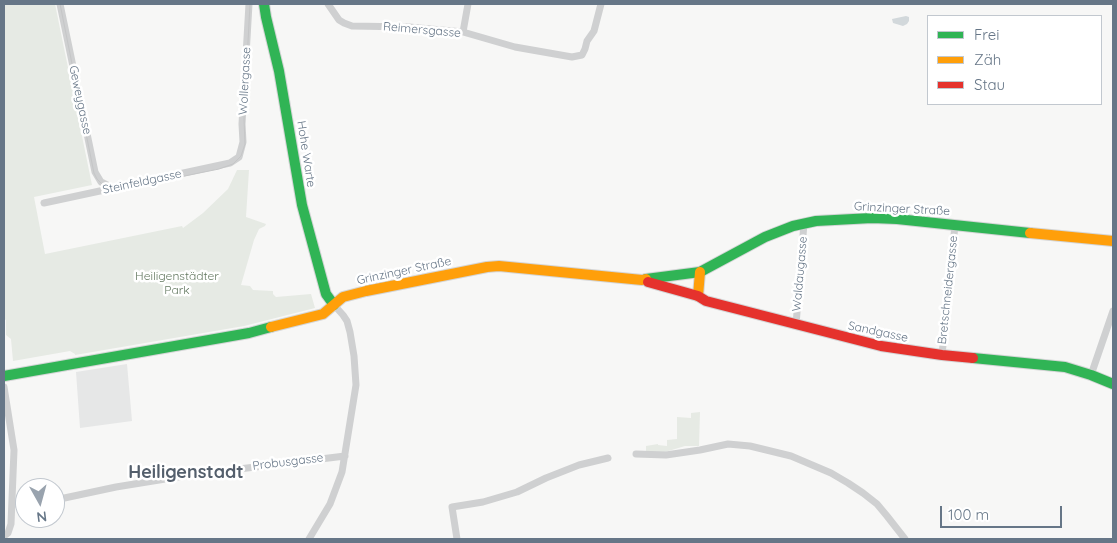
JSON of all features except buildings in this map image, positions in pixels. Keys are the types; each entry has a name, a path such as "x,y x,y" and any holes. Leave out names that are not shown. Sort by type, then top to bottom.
{"street":[{"name":"Geweygasse","path":"60,4 95,172 101,182 114,188"},
{"name":"Wollergasse","path":"239,157 243,142 242,124 250,4"},
{"name":"Hohe Warte","path":"264,4 280,76 302,205 326,294 334,305"},
{"name":"Reimersgasse","path":"328,4 339,20 352,26 409,27 463,32 515,46 572,57 582,55 587,41 594,31 600,4"},
{"path":"463,32 468,4"},
{"name":"Steinfeldgasse","path":"44,203 230,163 239,157"},
{"name":"Grinzinger Straße","path":"4,376 250,333 323,314 344,297 487,267 499,266 642,280 700,272 765,237 782,230 804,223 831,219 872,218 1113,241"},
{"name":"Waldaugasse","path":"796,325 804,223"},
{"name":"Bretschneidergasse","path":"942,355 954,225"},
{"path":"698,296 700,272"},
{"name":"Sandgasse","path":"642,280 698,296 706,301 881,346 942,355 1065,368 1091,375 1113,384"},
{"path":"309,539 325,514 342,472 356,385 353,343 346,321 340,310 334,305"},
{"path":"1091,375 1113,311"},
{"path":"4,388 14,450 13,504 10,529 4,536"},
{"path":"636,454 666,455 728,444 750,446 791,456 831,473 863,493 877,504 905,539"},
{"name":"Probusgasse","path":"65,498 190,474 345,456"},
{"path":"457,539 452,507 483,502 517,492 579,465 608,458"}],"shaded area":[{"path":"909,17 907,24 903,26 893,23 892,19"},
{"path":"127,364 132,421 80,428 76,372"}],"green space":[{"name":"Heiligenstädter Park","path":"4,4 55,4 92,185 34,197 45,254 182,226 183,228 203,213 228,189 237,170 249,170 246,217 266,224 259,229 254,240 241,285 250,286 253,290 273,291 276,297 311,294 315,308 244,326 75,355 70,351 13,361 11,339 6,335 6,320 4,319"},
{"path":"700,412 699,446 685,446 665,452 646,452 646,446 658,444 667,446 667,440 677,439 677,417 691,418 691,413"}],"tram line":[{"path":"60,4 94,173 104,186 116,190 219,169 233,164 241,156 245,144 244,119 250,4"}],"traffic: fast":[{"path":"264,4 279,71 302,205 326,294 334,305"},
{"path":"646,279 700,272 765,237 793,226 816,221 872,218 897,219 1030,233"},
{"path":"4,376 249,333 271,327"},
{"path":"973,358 1065,367 1113,384"}],"traffic: slow":[{"path":"1030,233 1113,241"},
{"path":"271,327 323,314 343,297 487,267 499,266 646,279"},
{"path":"698,296 700,272"}],"traffic: jam":[{"path":"648,282 698,296 706,301 881,346 973,358"}],"district":[{"name":"Heiligenstadt","path":"186,473"}]}
